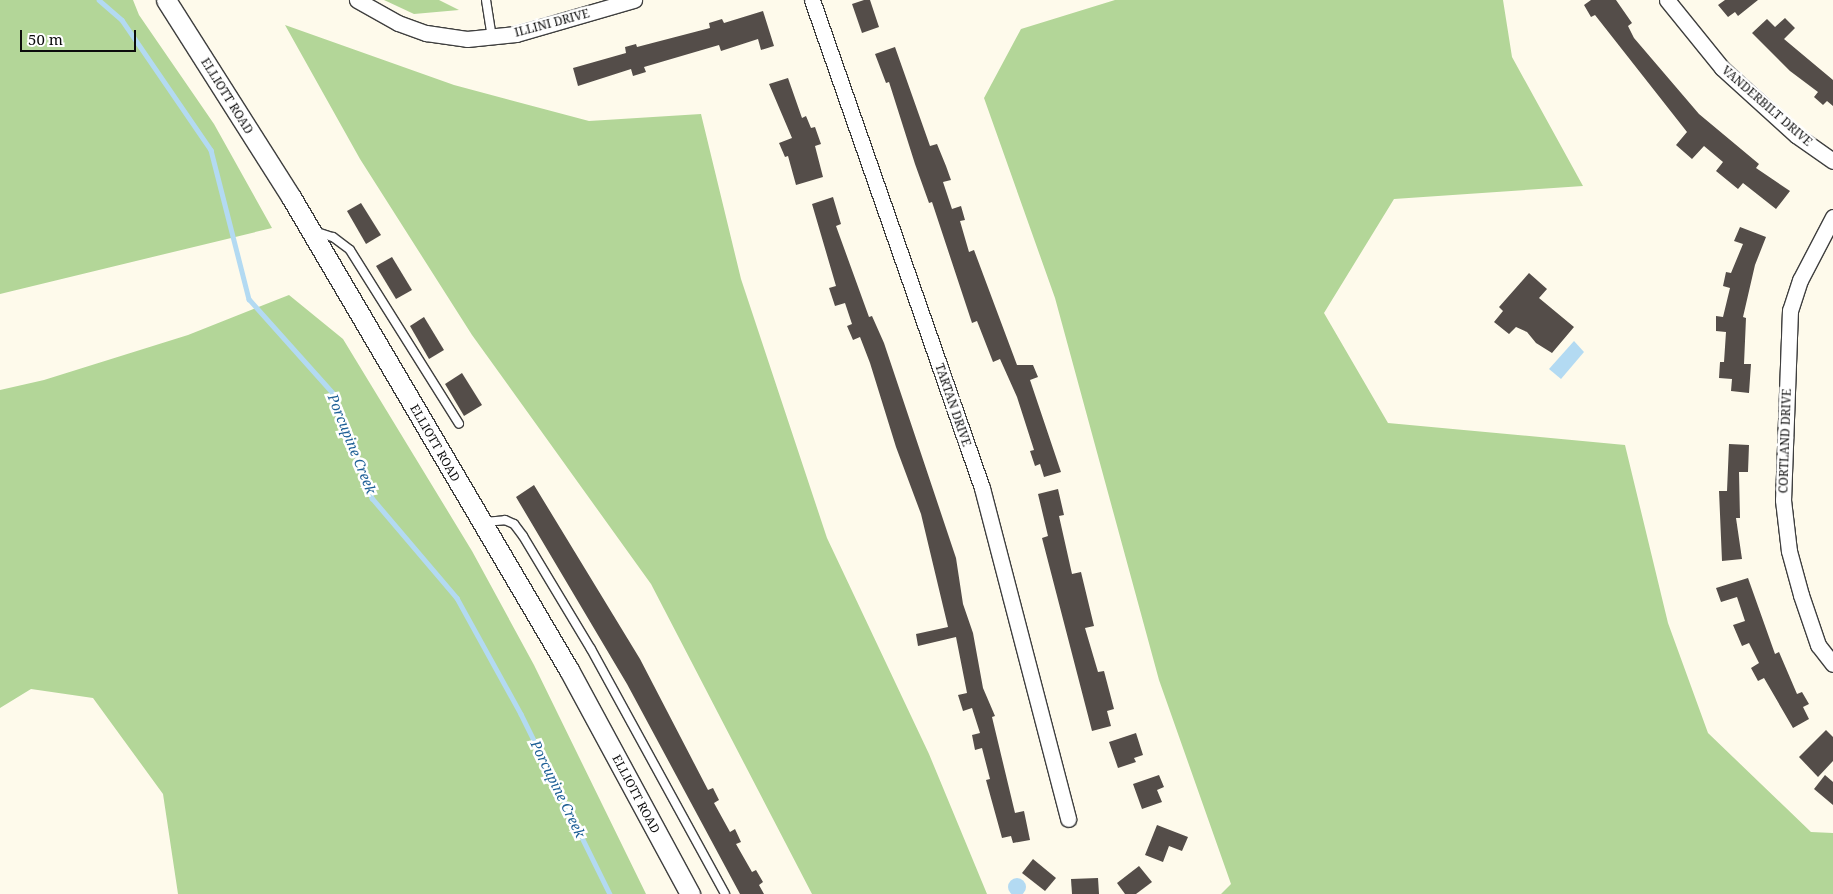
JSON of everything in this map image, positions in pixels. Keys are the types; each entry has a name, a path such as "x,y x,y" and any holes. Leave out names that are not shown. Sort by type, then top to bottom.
{"street":[{"name":"ELLIOTT ROAD","path":"166,0 310,230 569,670 690,894"},
{"name":"ILLINI DRIVE","path":"357,0 398,23 426,33 467,39 516,34 634,0"},
{"name":"TARTAN DRIVE","path":"812,0 982,488 1068,819"},
{"name":"VANDERBILT DRIVE","path":"1667,0 1722,68 1796,135 1833,161"},
{"name":"CORTLAND DRIVE","path":"1833,217 1800,280 1790,310 1783,500 1789,551 1801,595 1818,645 1833,664"}],"lane":[{"path":"486,0 492,36"},
{"path":"310,230 333,237 350,250 459,424"},
{"path":"482,522 505,520 514,524 524,536 591,649 725,894"}],"green space":[{"path":"0,0 133,0 139,15 214,124 272,228 0,294"},
{"path":"384,0 439,0 459,10 414,14"},
{"path":"1115,0 1503,0 1512,57 1583,186 1394,199 1324,313 1388,423 1625,445 1668,623 1708,733 1811,832 1833,833 1833,894 1221,894 1231,884 1159,680 1055,298 984,98 1021,29"},
{"path":"285,25 454,85 589,121 701,114 741,279 827,538 929,754 987,894 812,894 651,584 472,335 360,159"},
{"path":"289,295 343,339 472,551 534,665 646,894 178,894 163,794 93,698 31,689 0,708 0,390 44,380 188,335"}],"water":[{"path":"1574,341 1584,352 1561,379 1549,369"},
{"path":"1013,878 1021,878 1026,883 1024,894 1013,896 1008,891 1008,883"}],"building":[{"path":"870,0 879,27 862,33 852,4"},
{"path":"1591,0 1616,0 1632,23 1628,26 1634,38 1699,114 1759,164 1756,168 1790,191 1776,209 1743,183 1738,189 1716,171 1723,162 1704,146 1692,159 1676,145 1687,132 1595,15 1591,17 1584,5"},
{"path":"1725,0 1758,0 1738,16 1735,12 1728,17 1718,5"},
{"path":"763,11 774,46 761,50 758,39 721,51 719,45 644,67 646,72 633,76 631,69 578,86 573,68 626,53 625,47 636,44 637,47 710,28 709,23 722,19 724,23"},
{"path":"1785,18 1795,28 1784,39 1833,80 1833,106 1827,101 1823,105 1814,97 1818,92 1790,71 1752,33 1767,19 1775,27"},
{"path":"895,47 930,146 937,144 946,166 951,180 943,182 952,209 961,206 965,220 960,221 969,252 974,250 1017,365 1033,365 1038,377 1030,380 1061,472 1044,477 1040,464 1035,466 1030,451 1034,450 1017,397 1000,359 993,362 977,321 972,323 932,202 929,203 915,164 889,82 886,83 875,54"},
{"path":"788,78 802,118 806,116 811,128 815,127 821,144 815,146 823,177 796,185 788,156 785,157 779,143 792,138 769,84"},
{"path":"833,197 841,224 836,226 869,317 872,316 884,343 956,558 963,604 973,633 983,688 995,716 992,717 1015,813 1024,811 1030,840 1013,843 1011,836 1002,838 986,780 990,779 982,748 975,750 972,735 980,733 972,708 963,711 958,695 967,693 956,637 918,646 916,634 948,627 921,514 896,447 870,363 860,337 853,340 847,326 852,324 845,303 835,306 829,288 836,286 812,204"},
{"path":"361,203 381,235 366,244 347,211"},
{"path":"1740,227 1766,237 1755,265 1743,317 1746,318 1744,364 1751,364 1749,393 1731,391 1732,379 1719,378 1720,362 1724,362 1726,332 1716,331 1716,316 1723,317 1730,288 1723,286 1726,272 1731,273 1743,244 1734,241"},
{"path":"392,257 412,290 396,299 376,266"},
{"path":"1529,273 1547,289 1539,298 1574,327 1552,353 1536,343 1527,332 1516,327 1509,334 1494,322 1503,311 1499,307"},
{"path":"424,317 444,350 429,359 410,326"},
{"path":"462,373 482,405 464,416 445,384"},
{"path":"1729,444 1749,445 1748,472 1739,472 1740,518 1736,518 1742,559 1722,561 1719,491 1727,491"},
{"path":"534,485 640,659 708,790 713,788 719,800 714,803 730,832 735,829 741,842 736,844 752,872 756,870 763,882 759,885 764,894 740,894 627,684 516,497"},
{"path":"1058,489 1064,515 1059,516 1072,574 1081,572 1094,626 1085,628 1098,672 1104,671 1114,709 1107,711 1111,726 1092,731 1042,538 1048,536 1038,494"},
{"path":"1748,578 1775,654 1779,652 1797,694 1802,692 1809,704 1803,707 1809,719 1793,728 1764,678 1758,681 1751,668 1759,663 1749,643 1742,646 1733,625 1745,621 1737,597 1721,602 1716,588"},
{"path":"1826,730 1833,737 1833,761 1818,777 1799,757"},
{"path":"1136,733 1143,755 1134,758 1136,762 1118,768 1109,742"},
{"path":"1159,775 1164,787 1157,790 1162,802 1142,809 1133,784"},
{"path":"1825,775 1833,782 1833,805 1814,789"},
{"path":"1157,825 1188,837 1182,851 1169,846 1163,862 1145,855"},
{"path":"1033,859 1056,878 1045,891 1022,873"},
{"path":"1139,866 1152,882 1136,894 1125,894 1117,883"},
{"path":"1098,878 1099,894 1072,894 1071,879"}],"waterway":[{"name":"Porcupine Creek","path":"99,0 122,20 211,150 249,299 334,394 372,498 457,598 521,714 610,894"}]}
